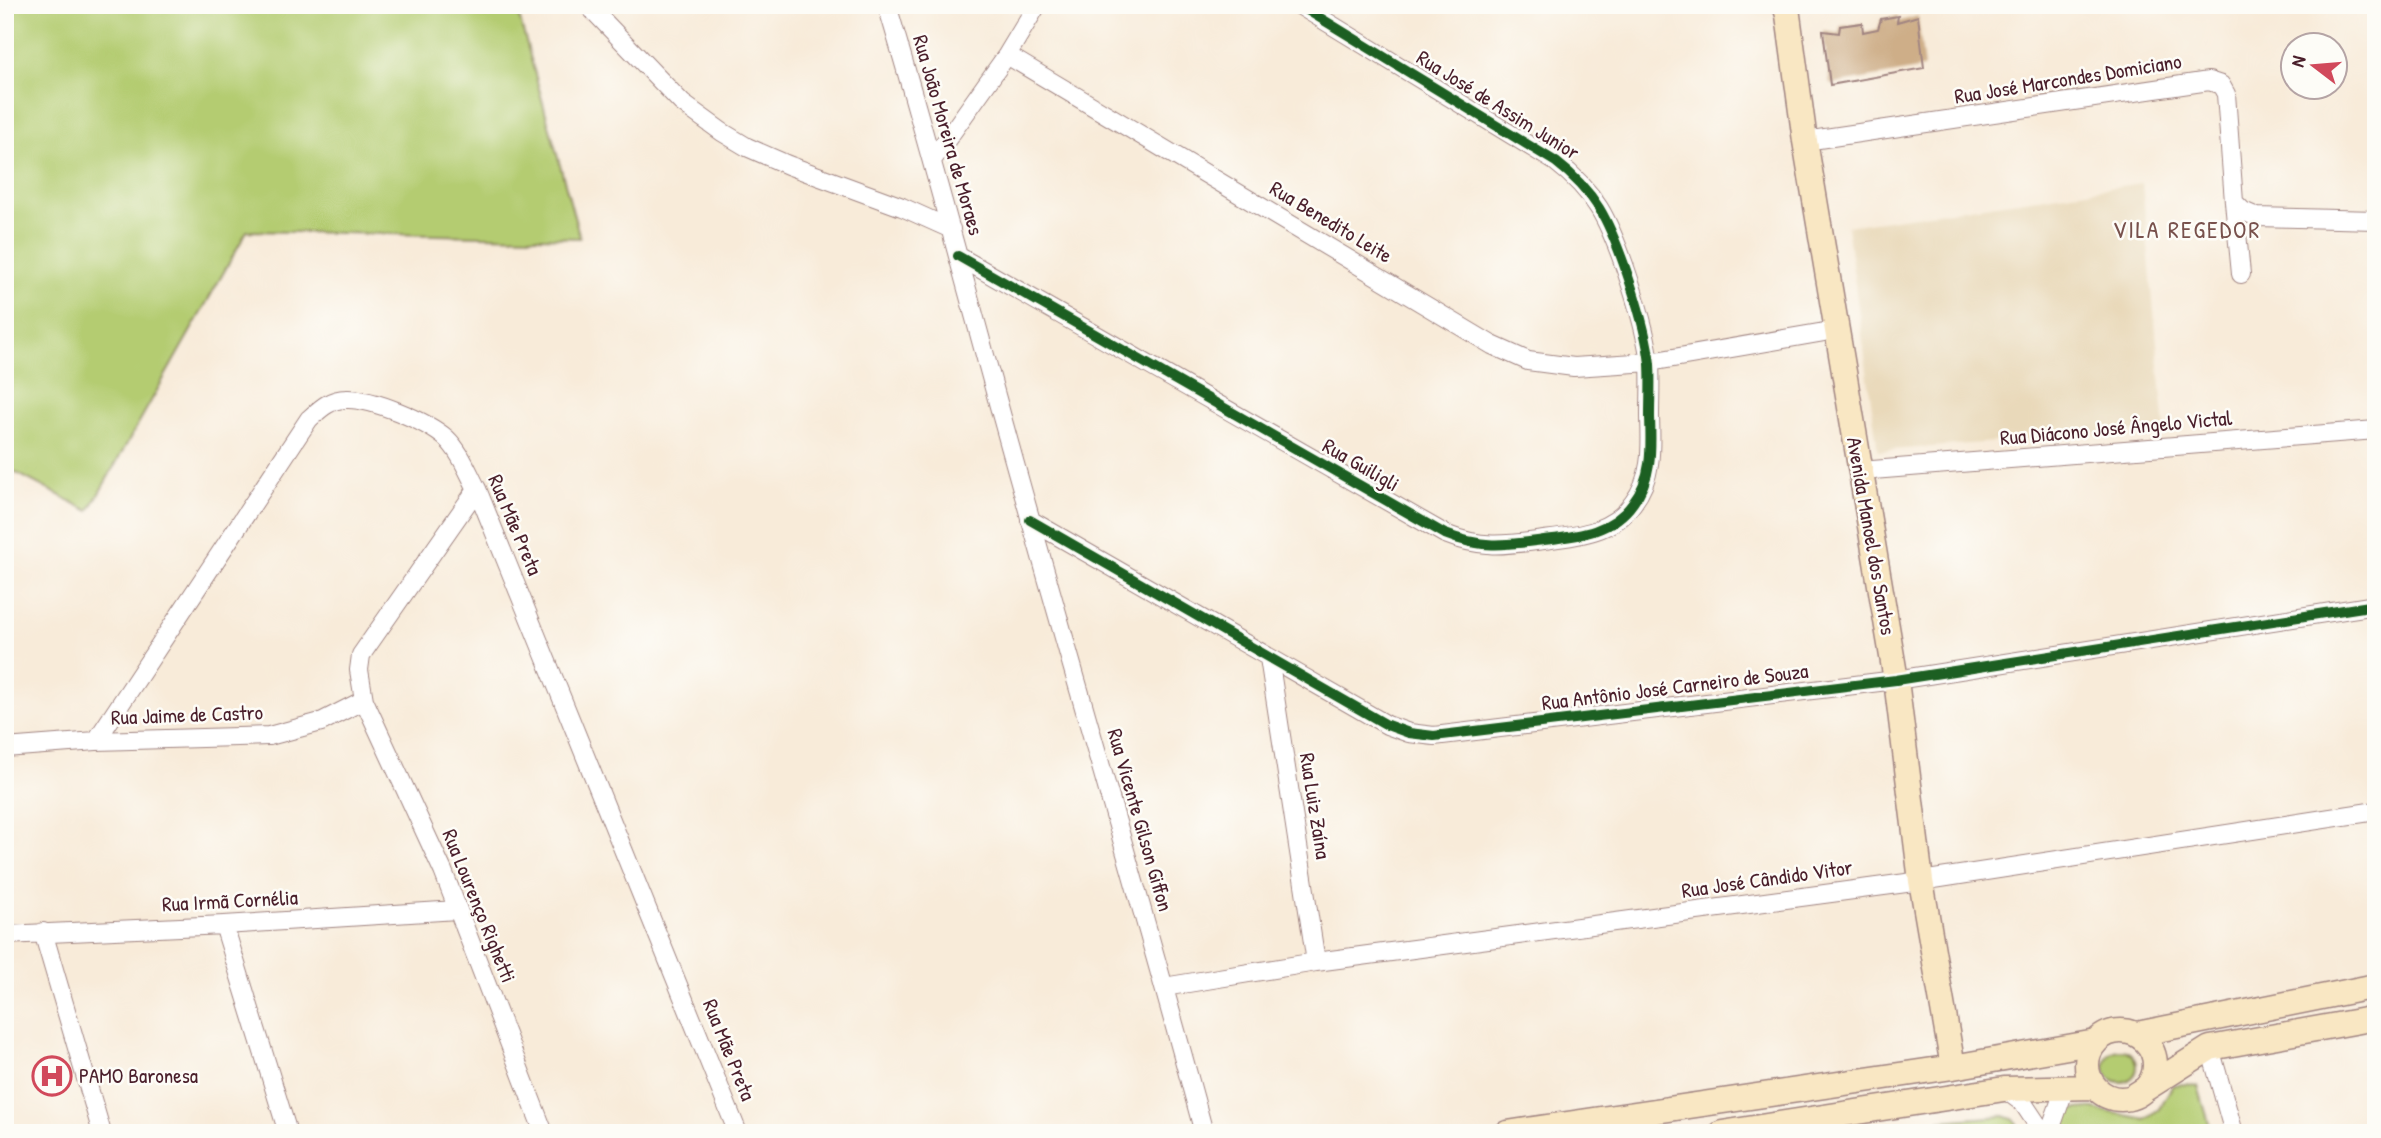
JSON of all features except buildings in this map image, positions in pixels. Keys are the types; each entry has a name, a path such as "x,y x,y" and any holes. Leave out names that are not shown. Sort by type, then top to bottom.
{"main road":[{"name":"Avenida Manoel dos Santos","path":"1785,5 1836,330 1896,680 1921,881 1953,1067"},
{"path":"2137,1034 2152,1050 2154,1071 2151,1082 2134,1096 2113,1098 2095,1087 2090,1079 2088,1060 2096,1042 2104,1035 2115,1031 2137,1034 2376,986"},
{"path":"2134,1096 2210,1048 2376,1018"},
{"path":"1507,1133 1953,1067 2096,1042"},
{"path":"1722,1133 2004,1089 2095,1087"}],"street":[{"path":"588,5 682,103 730,137 788,165 902,207 951,229"},
{"name":"Rua João Moreira de Moraes","path":"887,5 933,159 1030,520"},
{"path":"933,159 1007,55 1037,5"},
{"name":"Rua José de Assim Junior","path":"1299,5 1556,162 1578,179 1600,209 1615,244 1640,319 1650,362"},
{"name":"Rua Benedito Leite","path":"1007,55 1492,345 1528,361 1574,367 1650,362 1836,330"},
{"name":"Rua José Marcondes Domiciano","path":"1805,141 2209,81 2221,85 2225,94 2241,274"},
{"path":"2234,202 2243,211 2256,217 2376,220"},
{"name":"Rua Guiligli","path":"958,256 1420,521 1465,542 1483,546 1583,535 1609,525 1633,504 1646,481 1651,456 1650,362"},
{"name":"Rua Mãe Preta","path":"96,741 309,419 327,403 345,398 364,401 432,428 447,440 477,489 738,1133"},
{"name":"Rua Diácono José Ângelo Victal","path":"1860,471 2376,430"},
{"name":"Rua Lourenço Righetti","path":"477,489 361,655 359,670 364,700 443,872 544,1133"},
{"name":"Rua Antônio José Carneiro de Souza","path":"1030,520 1388,725 1409,733 1434,736 1896,680 2376,605"},
{"name":"Rua Vicente Gilson Giffon","path":"1030,520 1204,1133"},
{"name":"Rua Luiz Zaína","path":"1269,658 1316,962"},
{"name":"Rua Jaime de Castro","path":"5,748 96,741 269,736 321,722 364,700"},
{"name":"Rua José Cândido Vitor","path":"1164,986 1316,962 1921,881 2376,811"},
{"name":"Rua Irmã Cornélia","path":"5,934 224,925 457,909"},
{"path":"224,925 288,1133"},
{"path":"43,932 102,1133"},
{"path":"2210,1048 2234,1133"},
{"path":"2049,1133 2065,1088"},
{"path":"2004,1089 2023,1103 2043,1133"}],"shaded area":[{"path":"2142,183 2165,429 1878,451 1847,226"}],"green space":[{"path":"5,5 516,5 580,238 247,231 89,511 5,467"},
{"path":"2121,1050 2133,1054 2137,1066 2133,1078 2121,1082 2109,1078 2105,1066 2109,1054"},
{"path":"2173,1085 2198,1086 2212,1133 2063,1133 2062,1118 2068,1110 2088,1108 2145,1119 2159,1109"},
{"path":"2004,1116 2015,1120 2021,1133 1942,1133 1939,1121"}],"cycle path":[{"path":"958,256 1445,534 1483,544 1506,544 1581,534 1615,521 1640,493 1647,472 1650,451 1650,364 1630,284 1615,241 1599,208 1579,183 1556,162 1299,5"},
{"path":"1030,520 1387,725 1409,733 1434,736 1896,680 2376,605"}],"place":[{"name":"PAMO Baronesa","path":"52,1076"}],"district":[{"name":"VILA REGEDOR","path":"2187,230"}]}
